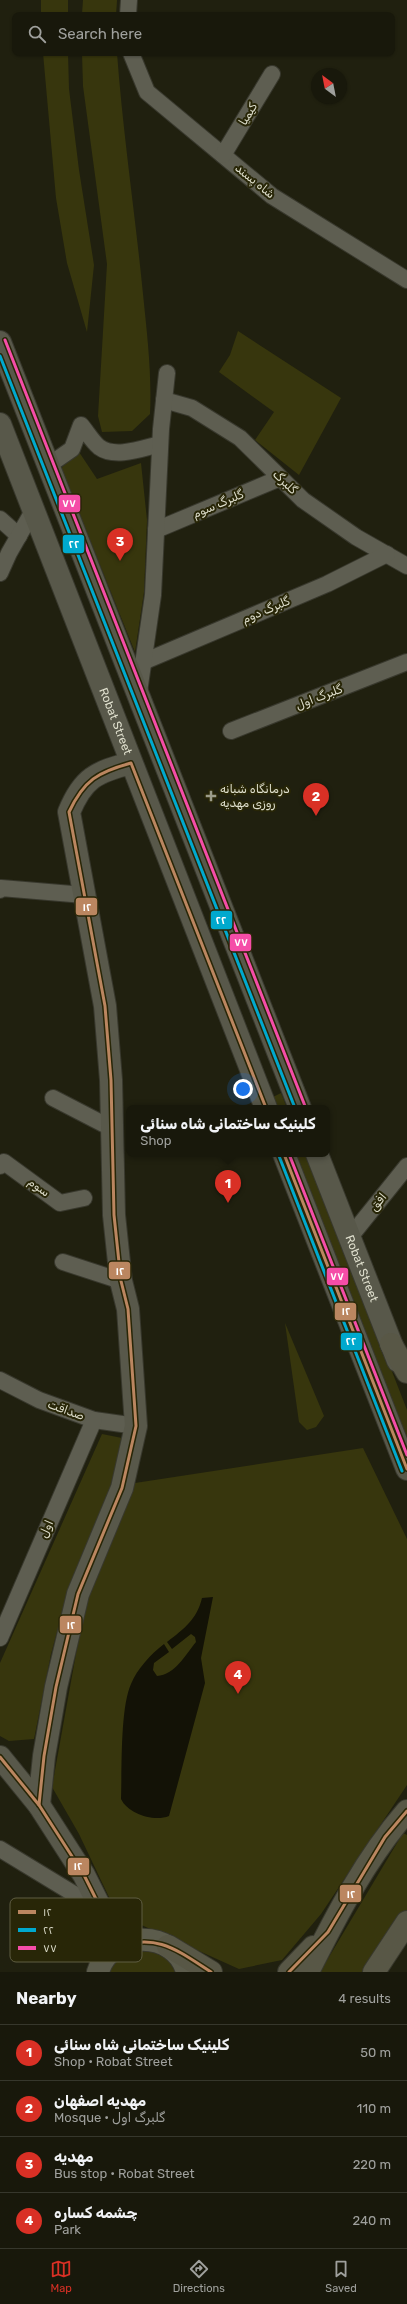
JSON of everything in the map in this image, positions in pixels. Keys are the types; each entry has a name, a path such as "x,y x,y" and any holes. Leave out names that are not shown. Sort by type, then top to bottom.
{"highway":[{"path":"391,1344 407,1372"},
{"path":"308,1972 328,1932 385,1837 407,1811"},
{"path":"374,1972 407,1922"},
{"path":"290,1972 328,1932"},
{"path":"168,1946 211,1972"}],"main road":[{"path":"0,342 139,692 299,1105"},
{"name":"Robat Street","path":"0,424 265,1105"},
{"path":"39,1805 44,1756 56,1686 78,1594 122,1488 136,1426 128,1309 121,1281 114,1214 112,1080 105,1006 70,812 77,793 90,778 106,769 131,764"},
{"path":"236,1033 266,1021"},
{"path":"285,1157 407,1469"},
{"name":"Robat Street","path":"319,1157 407,1383"},
{"path":"0,1757 39,1805 84,1875 96,1898"},
{"path":"142,1939 155,1940 168,1946 178,1955 187,1972"},
{"path":"98,1972 103,1962"}],"street":[{"path":"128,12 129,0"},
{"name":"شاه پسند","path":"132,56 147,92 272,196 407,280"},
{"name":"کیمیا","path":"223,155 272,74"},
{"path":"139,692 152,595 160,444 167,373"},
{"name":"گلبرگ","path":"164,400 192,408 240,438 303,500 356,537 407,566"},
{"path":"49,465 72,449 81,425 99,447 110,452 136,450 160,444"},
{"name":"گلبرگ سوم","path":"156,530 280,478"},
{"path":"0,573 33,511"},
{"path":"0,519 19,536"},
{"name":"گلبرگ دوم","path":"143,662 327,584 387,554"},
{"name":"گلبرگ اول","path":"231,731 407,662"},
{"path":"0,890 1,888 84,895"},
{"path":"53,1098 113,1129"},
{"name":"سوم","path":"0,1166 4,1162 60,1202 84,1198"},
{"name":"افق","path":"350,1237 407,1166"},
{"path":"63,1262 121,1281"},
{"name":"صداقت","path":"0,1380 39,1400 94,1420 136,1426"},
{"name":"اول","path":"0,1638 94,1420"},
{"path":"0,1849 81,1898"}],"shaded area":[{"path":"41,0 68,0 68,12 41,12"},
{"path":"83,0 117,0 116,12 82,12"},
{"path":"43,56 68,56 69,89 79,170 94,265 87,332 67,263 56,198"},
{"path":"82,56 117,56 122,113 148,339 150,369 150,414 132,431 102,432 98,416 107,264 83,86"},
{"path":"238,331 341,398 299,475 255,440 274,412 219,372 230,355"},
{"path":"79,452 97,479 141,463 147,520 144,592 135,652 61,468"},
{"path":"281,1093 286,1105 277,1105 273,1097"},
{"path":"297,1157 308,1157 407,1410 407,1439"},
{"path":"285,1323 324,1416 316,1427 307,1430 299,1422"},
{"path":"102,1434 122,1438 121,1461 104,1508 70,1584 51,1654 34,1739 9,1741 0,1736 0,1663"},
{"path":"363,1448 407,1539 407,1785 321,1914 282,1960 239,1969 142,1925 142,1898 109,1898 79,1834 52,1787 85,1604 135,1483"},
{"path":"213,1597 201,1658 205,1683 169,1816 156,1818 135,1813 124,1804 121,1799 123,1724 127,1695 134,1678 141,1667 154,1652 164,1644 169,1652 154,1663 153,1670 157,1676 169,1672 179,1664 196,1642 195,1637 191,1634 172,1649 167,1642 184,1628 193,1618 202,1598"},
{"path":"403,1833 407,1835 407,1917 370,1972 320,1972"},
{"path":"142,1950 160,1955 168,1961 175,1972 108,1972 114,1962 142,1962"}],"transit line":[{"name":"۷۷","path":"5,340 305,1105"},
{"name":"۲۲","path":"0,356 294,1105"},
{"name":"۱۲","path":"39,1805 44,1756 56,1687 78,1594 122,1488 136,1426 128,1309 121,1281 114,1215 111,1080 105,1006 69,812 80,792 93,779 101,774 119,766 131,763 265,1105"},
{"name":"۲۲","path":"279,1157 402,1471"},
{"name":"۱۲","path":"285,1157 407,1469"},
{"name":"۷۷","path":"290,1157 407,1455"},
{"name":"۱۲","path":"0,1757 39,1805 84,1875 96,1898"},
{"name":"۱۲","path":"289,1972 328,1932 385,1837 407,1811"},
{"name":"۱۲","path":"142,1942 166,1946 211,1972"}],"place":[{"name":"مهدیه","path":"120,561"},
{"name":"درمانگاه شبانه روزی مهدیه","path":"211,796"},
{"name":"مهدیه اصفهان","path":"316,816"},
{"name":"کلینیک ساختمانی شاه سنائی","path":"228,1203"},
{"name":"چشمه کساره","path":"238,1694"}]}
